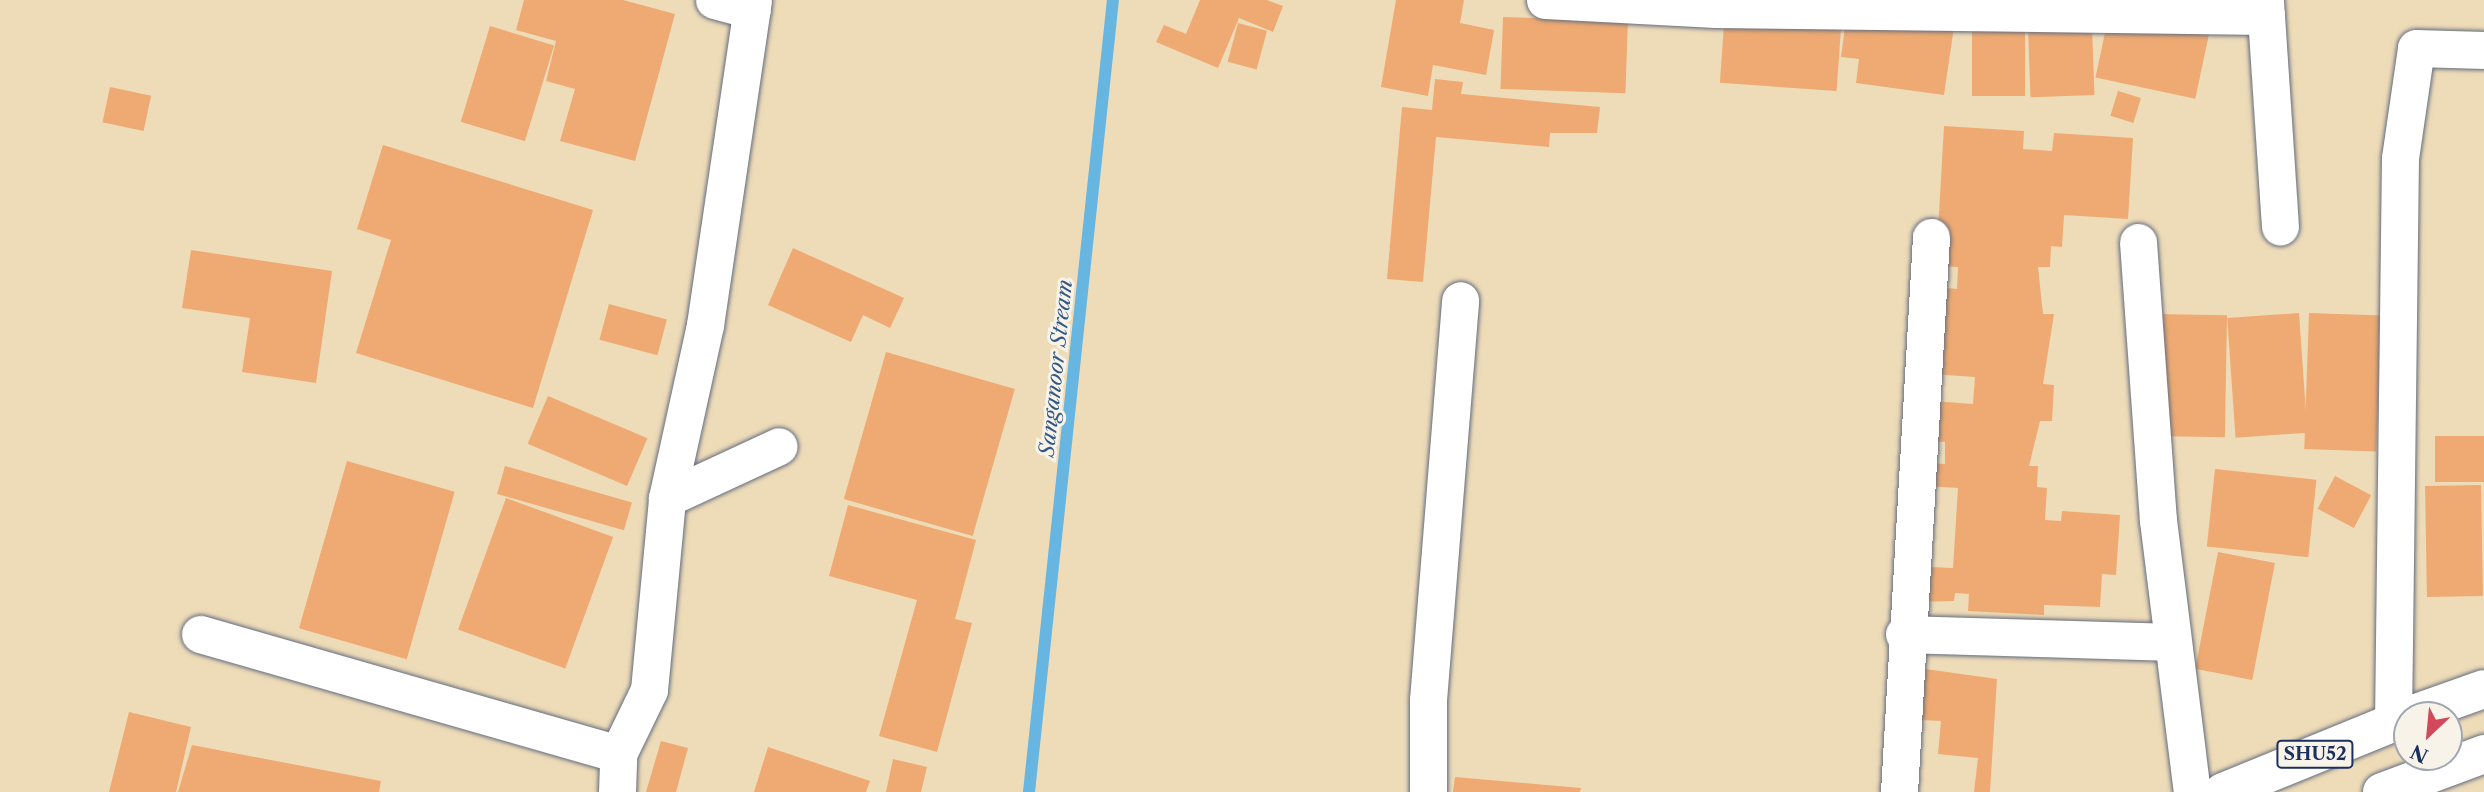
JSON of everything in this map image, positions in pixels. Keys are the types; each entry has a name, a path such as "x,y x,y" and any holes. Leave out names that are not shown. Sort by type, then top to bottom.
{"main road":[{"name":"SHU52","path":"2451,701 2484,689"},
{"name":"SHU52","path":"2223,792 2393,722"},
{"path":"2382,792 2484,754"}],"street":[{"path":"617,792 618,754 649,690 667,498 705,325 753,5 713,0"},
{"path":"1545,0 1716,9 2266,8 2280,227"},
{"path":"2404,701 2400,158 2416,48 2484,50"},
{"path":"1899,792 1904,634 1931,237"},
{"path":"2137,242 2173,642 2192,792"},
{"path":"1428,792 1428,700 1460,300"},
{"path":"667,498 779,446"},
{"path":"200,634 618,754"},
{"path":"1904,634 2173,642"}],"building":[{"path":"524,0 623,0 675,14 635,161 560,141 575,89 546,81 556,41 516,30"},
{"path":"1200,0 1267,0 1283,6 1273,32 1239,18 1218,68 1156,42 1164,25 1186,34"},
{"path":"1396,0 1464,0 1460,23 1494,30 1486,75 1433,65 1428,96 1381,87"},
{"path":"1725,10 1842,18 1837,91 1720,83"},
{"path":"1847,12 1954,27 1944,95 1856,83 1859,59 1841,57"},
{"path":"2109,14 2209,35 2195,99 2095,78"},
{"path":"1503,17 1628,21 1625,93 1500,89"},
{"path":"1238,23 1267,31 1257,69 1228,62"},
{"path":"2092,25 2094,95 2030,97 2028,27"},
{"path":"490,26 554,46 525,141 461,122"},
{"path":"1972,28 2025,28 2025,96 1972,96"},
{"path":"1435,79 1463,82 1461,94 1600,107 1597,133 1550,133 1549,147 1436,137 1423,282 1387,279 1402,107 1432,110"},
{"path":"110,87 151,96 144,131 103,122"},
{"path":"2118,91 2141,98 2133,123 2110,116"},
{"path":"1944,126 2024,131 2023,149 2052,151 2054,133 2133,138 2128,219 2064,215 2062,247 2051,246 2050,267 2038,267 2043,314 2054,314 2043,384 2054,385 2052,421 2040,421 2029,466 2038,466 2037,487 2047,488 2045,520 2061,521 2062,511 2120,515 2116,575 2102,574 2100,607 2044,605 2044,615 1968,611 1969,594 1955,593 1954,601 1915,602 1916,578 1930,579 1931,567 1953,568 1958,488 1927,486 1929,463 1945,464 1945,442 1930,441 1933,401 1973,404 1975,377 1931,374 1936,287 1957,289 1958,267 1936,266"},
{"path":"383,145 593,210 533,408 356,353 391,240 357,229"},
{"path":"793,248 904,298 890,328 863,315 851,342 768,305"},
{"path":"191,250 332,271 316,383 242,372 250,318 182,308"},
{"path":"609,304 667,320 657,355 599,340"},
{"path":"2299,313 2307,433 2236,438 2227,318"},
{"path":"2309,313 2381,316 2376,451 2304,449"},
{"path":"2156,314 2227,315 2225,437 2154,436"},
{"path":"886,352 1015,389 973,536 844,499"},
{"path":"548,396 647,438 627,486 528,444"},
{"path":"2435,436 2484,436 2484,482 2435,482"},
{"path":"347,461 455,492 407,659 299,628"},
{"path":"505,466 632,502 624,530 497,494"},
{"path":"2215,469 2316,480 2308,557 2207,547"},
{"path":"2335,476 2371,495 2354,528 2318,509"},
{"path":"2481,485 2483,596 2427,597 2425,486"},
{"path":"506,498 613,537 565,669 458,630"},
{"path":"848,505 976,540 955,619 972,623 937,752 879,736 917,600 829,576"},
{"path":"2218,552 2275,563 2252,680 2195,669"},
{"path":"1925,669 1997,679 1990,792 1974,792 1978,758 1938,754 1941,721 1922,720"},
{"path":"129,712 191,727 176,792 109,792"},
{"path":"661,741 688,748 676,792 646,792"},
{"path":"192,745 381,781 379,792 178,792"},
{"path":"768,747 870,781 866,792 754,792"},
{"path":"893,759 927,767 921,792 886,792"},
{"path":"1455,777 1581,788 1580,792 1453,792"}],"waterway":[{"name":"Sanganoor Stream","path":"1029,792 1113,0"}]}
